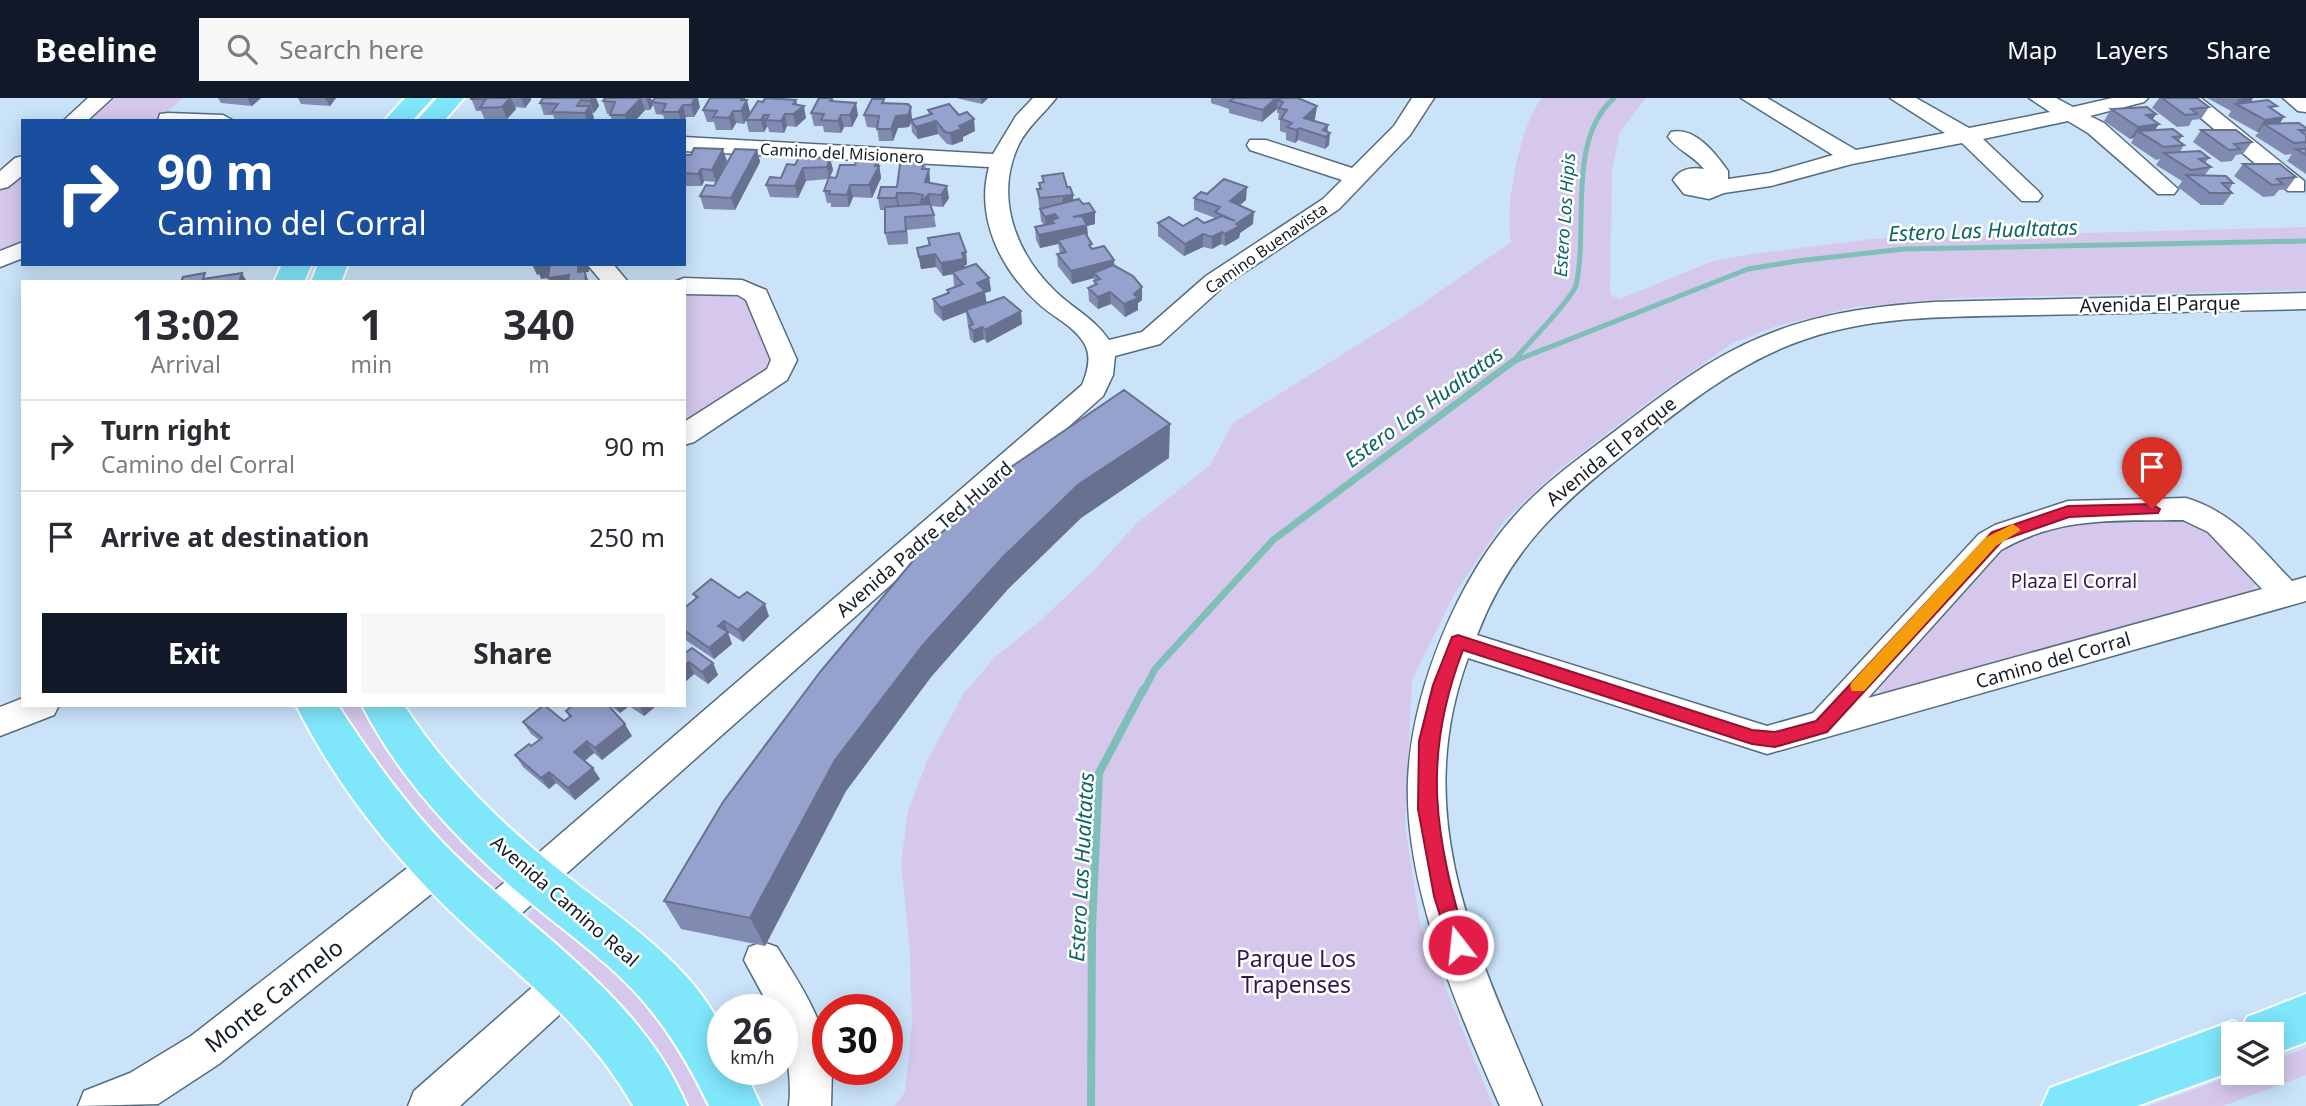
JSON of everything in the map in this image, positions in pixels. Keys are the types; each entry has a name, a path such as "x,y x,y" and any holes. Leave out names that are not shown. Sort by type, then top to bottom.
{"main road":[{"path":"399,119 420,98"},
{"path":"431,119 451,98"},
{"path":"317,707 383,808 437,867 566,983 616,1034 646,1076 661,1106"},
{"name":"Avenida Camino Real","path":"383,707 404,743 534,878 610,939 666,991 698,1036 735,1106"},
{"path":"2284,1026 2306,1018"},
{"path":"2068,1106 2221,1050"}],"street":[{"path":"76,119 101,98"},
{"path":"168,119 192,98"},
{"path":"1045,98 1033,108 1005,146 999,161 995,181 1002,236 1013,256 1045,296 1080,324 1101,350"},
{"name":"Camino Buenavista","path":"1101,350 1132,345 1151,338 1215,281 1331,204 1402,130 1423,98"},
{"path":"1752,98 1854,158"},
{"path":"1900,98 1968,137 2030,196"},
{"path":"2040,98 2096,128 2165,189"},
{"path":"1679,137 1709,159 1717,171 1717,183 1767,182 1854,158 1968,137 2137,98"},
{"path":"2188,98 2296,186"},
{"path":"2294,98 2306,106"},
{"name":"Camino del Misionero","path":"686,144 999,161"},
{"path":"1258,145 1356,177"},
{"path":"0,182 21,165"},
{"path":"0,260 21,251"},
{"path":"601,266 615,280"},
{"path":"686,286 742,288 757,295 784,360 778,374 686,434"},
{"name":"Avenida El Parque","path":"1521,1106 1472,994 1443,896 1427,809 1428,741 1441,685 1475,600 1492,569 1520,529 1550,499 1708,374 1756,347 1824,324 1897,312 2301,306"},
{"name":"Avenida Padre Ted Huard","path":"491,917 1093,390 1102,374 1101,350"},
{"name":"Camino del Corral","path":"1821,727 1990,542 2006,533 2059,514 2194,511 2219,524 2296,592"},
{"name":"Camino del Corral","path":"1458,642 1760,739 1775,740 2296,592"},
{"path":"0,722 38,707"},
{"name":"Monte Carmelo","path":"99,1106 143,1089 205,1050 437,867"},
{"path":"763,960 804,1031 814,1072 810,1106"},
{"path":"429,1106 566,983"}],"green space":[{"path":"112,98 183,98 159,119 87,119"},
{"name":"Parque Los Trapenses","path":"1542,98 1646,98 1620,132 1612,170 1610,290 1612,296 1620,299 1713,261 1872,239 2306,227 2306,290 1955,298 1855,307 1777,326 1733,343 1659,394 1556,472 1503,522 1455,593 1412,680 1405,825 1420,924 1493,1106 895,1106 905,1092 912,1024 910,951 901,863 908,811 928,759 964,693 996,656 1038,623 1095,569 1136,524 1210,465 1233,423 1410,312 1511,242 1510,209 1516,167 1527,127"},
{"path":"21,174 21,240 0,254 0,190"},
{"path":"686,291 724,294 745,302 757,321 771,358 771,365 765,372 686,427"},
{"name":"Plaza El Corral","path":"2188,517 2212,527 2257,578 2253,592 1882,694 1878,689 2006,546 2058,525"},
{"path":"335,707 362,707 391,751 505,873 502,886 487,890 404,804"},
{"path":"547,905 646,998 715,1106 683,1106 530,923 527,916 537,906"},
{"path":"2306,1048 2306,1075 2284,1083 2284,1056"},
{"path":"2221,1080 2221,1085 2279,1085 2223,1106 2149,1106"}],"building":[{"path":"471,98 510,98 502,107 480,108 486,99"},
{"path":"543,98 592,98 590,101 581,100 577,106 590,106 585,113 552,112 558,104 540,103"},
{"path":"605,98 641,98 625,115 610,115 615,102 603,101"},
{"path":"655,98 695,98 691,105 683,105 678,112 662,112 666,104 652,102"},
{"path":"710,98 747,100 741,111 733,111 729,118 713,117 717,111 703,110"},
{"path":"765,98 796,100 793,104 804,106 793,114 785,114 781,121 766,120 769,115 764,115 761,120 746,120 758,101 763,102"},
{"path":"819,98 856,103 850,115 841,115 838,121 821,120 824,114 811,113"},
{"path":"1232,98 1276,98 1263,110 1230,101"},
{"path":"1281,98 1298,98 1317,106 1304,118 1328,125 1323,130 1330,133 1326,137 1287,127 1292,123 1281,119 1287,110 1279,108 1283,102 1278,101"},
{"path":"2162,98 2197,98 2209,107 2191,109 2197,114 2185,115"},
{"path":"872,99 884,99 882,103 908,104 911,107 908,115 896,116 891,129 877,129 879,116 864,115"},
{"path":"2268,100 2277,106 2269,107 2284,117 2265,120 2236,104"},
{"path":"949,104 959,115 967,112 974,119 959,126 962,129 950,133 945,132 936,121 916,127 911,120 932,114 928,110"},
{"path":"2147,107 2156,114 2146,115 2159,124 2138,127 2111,109"},
{"path":"2299,123 2306,128 2299,130 2306,135 2306,142 2294,143 2264,124"},
{"path":"2173,129 2182,136 2173,137 2184,145 2164,147 2138,131"},
{"path":"2201,130 2236,130 2252,142 2234,144 2240,149 2229,150"},
{"path":"694,148 723,149 712,170 701,169 698,174 686,173 686,155 691,155"},
{"path":"735,149 757,150 731,198 700,196 706,185 714,186"},
{"path":"2200,151 2209,158 2199,159 2211,167 2191,170 2164,153"},
{"path":"858,156 878,157 875,166 879,166 869,185 850,185 847,195 824,191 829,177 836,178 840,165 855,165"},
{"path":"799,157 830,158 827,167 803,168 795,186 766,185 770,177 781,178 787,164 795,165"},
{"path":"924,160 922,169 929,169 925,182 947,186 941,195 929,194 921,202 923,195 912,193 897,193 896,198 878,198 881,187 897,187 900,164"},
{"path":"2243,164 2280,164 2296,177 2277,179 2283,184 2272,185"},
{"path":"1063,173 1067,187 1070,187 1073,195 1040,198 1037,189 1041,189 1039,183 1044,182 1042,176"},
{"path":"2186,175 2226,176 2233,183 2222,183 2232,193 2210,193"},
{"path":"1224,179 1247,187 1230,201 1254,212 1236,224 1240,226 1212,237 1203,234 1185,244 1158,223 1169,217 1183,226 1197,218 1204,223 1222,216 1235,221 1215,212 1220,207 1194,198 1201,192 1207,194"},
{"path":"1079,199 1083,204 1089,203 1095,212 1073,217 1082,216 1087,225 1039,235 1035,227 1054,223 1052,220 1058,218 1055,214 1045,217 1040,209"},
{"path":"930,204 934,215 905,217 906,231 885,233 885,207"},
{"path":"959,233 966,252 962,253 964,259 941,263 935,254 919,257 917,248 930,245 928,238"},
{"path":"1085,233 1092,249 1104,246 1114,260 1071,271 1057,254 1066,252 1058,240"},
{"path":"976,264 989,278 977,283 985,291 941,308 933,299 963,284 952,272"},
{"path":"1113,265 1133,276 1142,287 1134,294 1138,298 1124,304 1110,292 1098,297 1088,288 1097,284 1094,281 1100,279 1094,273"},
{"path":"550,266 578,266 578,272 585,271 586,280 568,280 569,275 548,278"},
{"path":"205,273 203,279 242,273 240,280 182,280 183,277"},
{"path":"1004,297 1021,311 985,330 982,327 973,331 969,326 973,324 966,310"},
{"path":"1124,390 1170,424 1079,484 1004,556 923,645 835,760 750,918 664,901 723,802 820,672 917,556 1011,467"},
{"path":"711,579 739,598 747,592 765,604 738,630 724,621 718,626 728,632 709,648 686,631 686,606 698,597 693,594"},
{"path":"692,648 713,663 702,672 689,662 686,664 686,652"},
{"path":"542,707 546,707 564,721 571,716 566,711 571,707 610,707 625,724 595,748 587,741 574,752 593,768 568,788 549,772 541,778 515,755 542,738 523,722"}],"waterway":[{"name":"Estero Los Hipis","path":"1514,360 1558,311 1576,285 1584,161 1599,116 1614,98"},
{"name":"Estero Las Hualtatas","path":"1513,362 1748,269 1797,261 1904,249 2306,241"},
{"name":"Estero Las Hualtatas","path":"1143,692 1155,669 1273,540 1513,362"},
{"name":"Estero Las Hualtatas","path":"1091,1106 1092,927 1099,773 1143,690"}],"slow traffic":[{"path":"1858,686 1990,542 2013,530"}],"route":[{"path":"1458,945 1443,896 1427,809 1428,741 1441,685 1458,642 1752,737 1775,740 1821,727 1997,536 2068,512 2152,509"}]}
